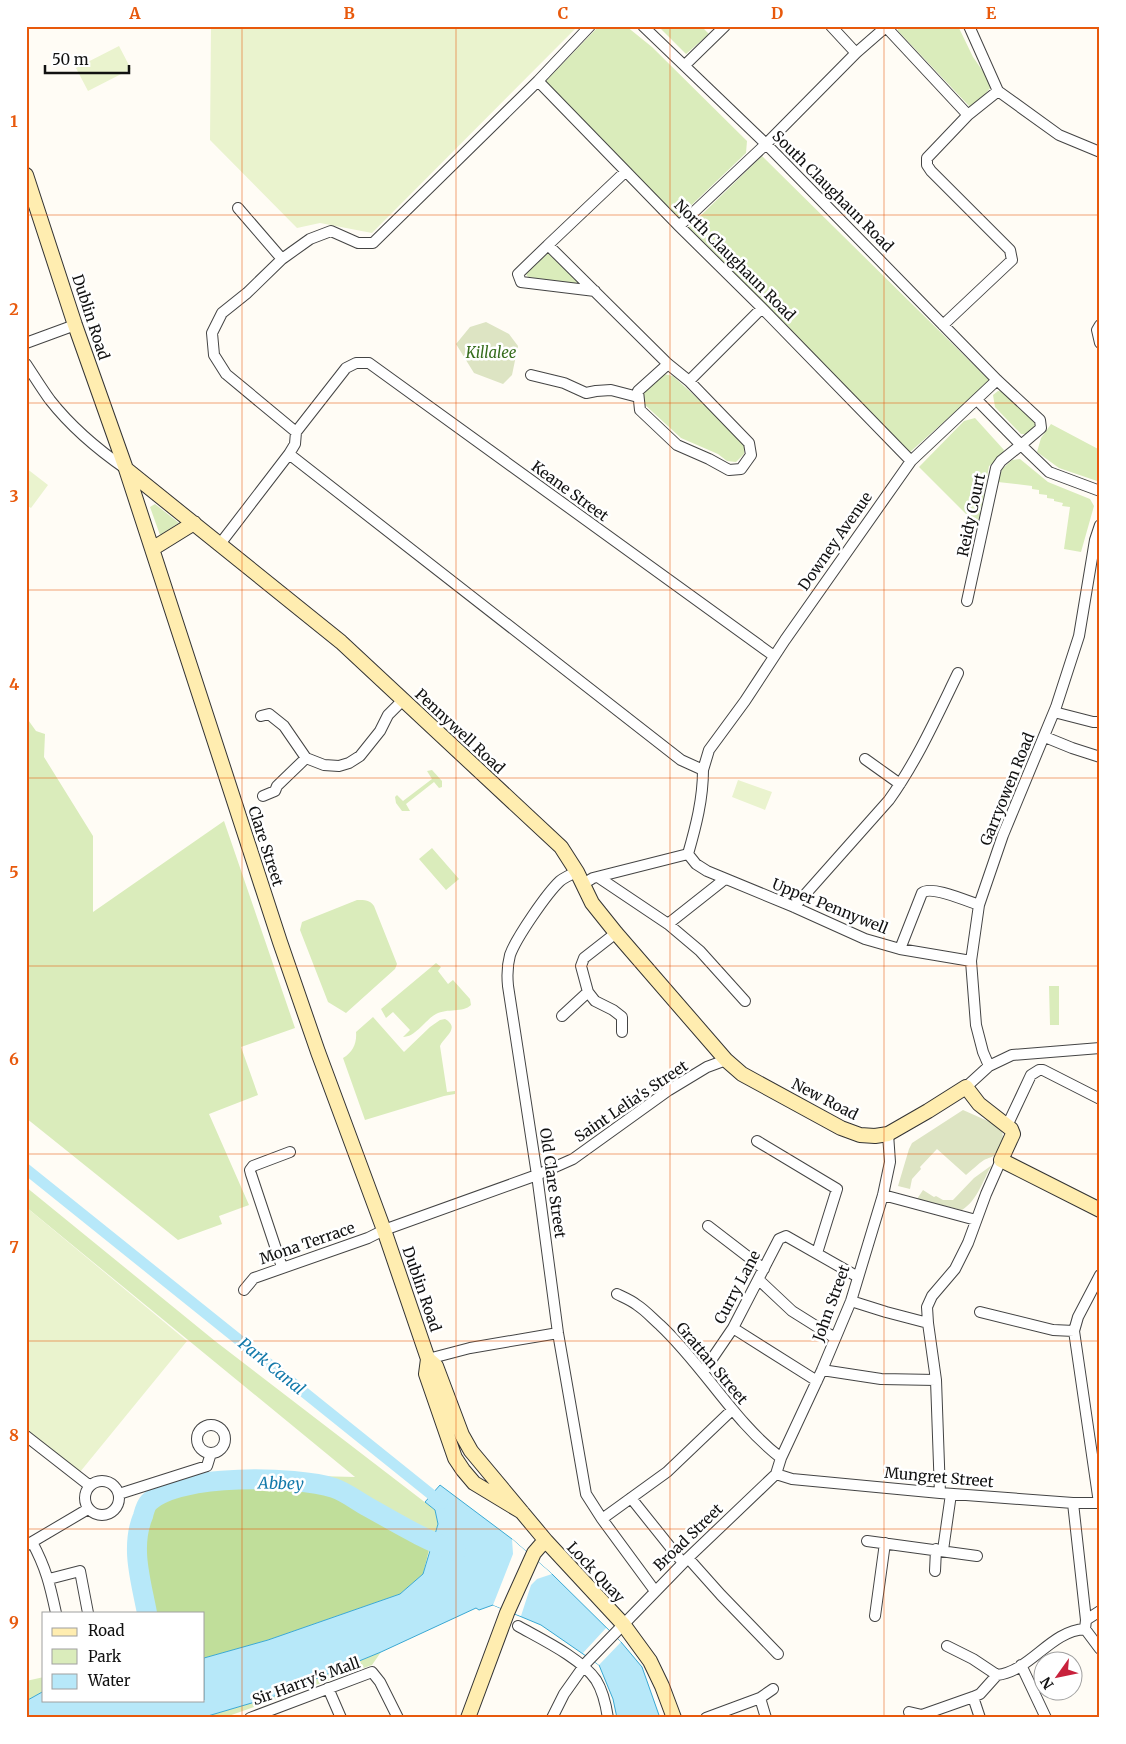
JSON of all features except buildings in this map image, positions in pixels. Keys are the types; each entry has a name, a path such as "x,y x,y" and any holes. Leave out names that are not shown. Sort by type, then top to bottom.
{"main road":[{"name":"Dublin Road","path":"26,175 75,325 126,469"},
{"name":"Pennywell Road","path":"126,469 341,642 561,847 592,902 616,933 726,1060"},
{"name":"Clare Street","path":"126,469 280,942 318,1052 384,1230"},
{"path":"152,549 194,523"},
{"name":"New Road","path":"726,1060 742,1074 841,1128 875,1136 888,1134 966,1087"},
{"path":"966,1087 979,1104 1012,1129 1013,1134 1001,1160 1100,1210"},
{"name":"Dublin Road","path":"384,1230 428,1359 436,1366 462,1435 471,1451 522,1512"},
{"name":"Lock Quay","path":"522,1512 618,1628 650,1660 674,1718"},
{"path":"468,1718 507,1613 534,1553 546,1541"}],"street":[{"path":"220,544 289,454 295,444 296,432 226,374 214,355 212,333 222,313 247,293 282,259 310,239 331,232 358,243 373,243 538,81 590,26"},
{"name":"South Claughaun Road","path":"643,26 766,144 997,380"},
{"path":"685,65 725,26"},
{"path":"831,26 856,53"},
{"path":"679,226 886,26 968,115"},
{"path":"969,26 998,91 1059,135 1100,152"},
{"name":"North Claughaun Road","path":"538,81 625,172 762,308 911,461"},
{"path":"943,325 1012,260 1010,250 927,166 927,158 968,115 998,91"},
{"path":"595,291 521,282 518,274 625,172"},
{"path":"238,208 282,259"},
{"path":"548,245 668,364 689,381 749,443 751,455 741,469 729,470 677,445 640,410 638,392 668,364"},
{"path":"689,381 762,308"},
{"path":"26,343 75,325"},
{"path":"1100,325 1097,330 1100,343"},
{"name":"Keane Street","path":"296,432 346,368 356,363 369,363 774,656"},
{"path":"26,364 50,400 74,428 99,451 126,469"},
{"path":"531,375 564,383 586,394 596,390 610,390 638,397"},
{"name":"Downey Avenue","path":"688,854 698,818 703,787 703,770 709,750 911,461 997,380"},
{"name":"Reidy Court","path":"967,601 996,468 1001,461 1041,428 1040,420 997,380"},
{"path":"977,400 1049,472 1100,491"},
{"path":"289,454 681,760 703,770"},
{"name":"Garryowen Road","path":"989,1066 976,1025 971,961 979,905 1003,835 1054,712 1079,636 1095,540 1100,525"},
{"path":"794,908 900,784 913,763 958,673"},
{"path":"261,716 269,714 284,726 306,758 324,765 339,766 360,756 369,746 388,715 402,700"},
{"path":"1054,712 1100,722"},
{"path":"1044,737 1100,757"},
{"path":"263,796 276,791 277,786 306,758"},
{"path":"865,759 900,784"},
{"name":"Old Clare Street","path":"655,1591 586,1494 558,1333 507,969 510,954 533,916 560,881 598,877 688,854"},
{"name":"Upper Pennywell","path":"688,854 696,864 725,879 864,939 900,949 971,961"},
{"path":"598,877 668,924 700,951 745,1001"},
{"path":"668,924 725,879"},
{"path":"900,949 924,890 932,890 979,905"},
{"path":"616,933 584,958 581,966 588,992 595,1001 613,1010 622,1018 622,1032"},
{"path":"562,1016 588,992"},
{"path":"966,1087 989,1066 1012,1055 1100,1048"},
{"name":"Saint Lelia's Street","path":"384,1230 537,1175 573,1159 669,1090 707,1068 726,1060"},
{"path":"1007,1126 1031,1075 1039,1070 1048,1072 1100,1099"},
{"name":"John Street","path":"776,1474 781,1458 817,1382 851,1301 890,1162 888,1134"},
{"path":"757,1141 837,1189 817,1253 858,1277"},
{"path":"282,1267 250,1170 253,1166 290,1152"},
{"path":"940,1493 936,1380 928,1323 928,1307 932,1296 955,1269 968,1243 1001,1160"},
{"path":"882,1195 976,1220"},
{"path":"708,1226 764,1269"},
{"name":"Mona Terrace","path":"244,1290 254,1278 368,1238 384,1230"},
{"name":"Curry Lane","path":"703,1372 733,1328 780,1239 786,1236 817,1253"},
{"path":"1100,1275 1078,1317 1074,1331 1100,1503"},
{"path":"759,1280 792,1311 835,1338"},
{"name":"Grattan Street","path":"617,1294 638,1305 670,1335 703,1372 732,1410 764,1445 781,1458"},
{"path":"851,1301 928,1323"},
{"path":"980,1312 1053,1330 1074,1331"},
{"path":"733,1328 817,1382"},
{"path":"428,1359 470,1348 558,1333"},
{"path":"822,1370 881,1379 936,1380"},
{"path":"602,1519 666,1472 732,1410"},
{"path":"26,1436 90,1486"},
{"path":"119,1494 207,1466 211,1453"},
{"name":"Mungret Street","path":"776,1474 792,1479 940,1493 1073,1503 1100,1503"},
{"name":"Broad Street","path":"552,1718 564,1694 585,1665 618,1628 685,1560 776,1474"},
{"path":"99,1481 109,1482 114,1485 119,1494 118,1506 110,1514 98,1515 88,1509 85,1495 90,1486 99,1481"},
{"path":"934,1571 952,1494"},
{"path":"631,1498 685,1560 778,1654"},
{"path":"1073,1503 1085,1624 1100,1649"},
{"path":"56,1612 49,1579 29,1544 88,1509"},
{"path":"867,1541 977,1556"},
{"path":"875,1616 885,1543"},
{"path":"49,1579 80,1571 88,1612"},
{"path":"909,1712 922,1716 980,1694 997,1675 1021,1666 1064,1634 1085,1624 1100,1610"},
{"path":"518,1626 585,1665 597,1682 606,1704 608,1718"},
{"path":"947,1646 973,1659 997,1675"},
{"path":"1021,1666 1046,1718"},
{"name":"Sir Harry's Mall","path":"250,1718 372,1672 380,1682 398,1718"},
{"path":"328,1688 341,1718"},
{"path":"706,1718 760,1698 773,1689"},
{"path":"973,1697 980,1718"},
{"path":"760,1698 766,1718"}],"green space":[{"path":"211,26 578,26 372,233 320,223 297,228 210,140"},
{"path":"599,26 626,26 652,47 747,141 746,153 678,218 544,83"},
{"path":"701,26 709,34 686,54 659,27"},
{"path":"898,26 958,26 973,57 989,80 991,87 976,105 970,107 898,31"},
{"path":"119,46 131,69 88,91 76,68"},
{"path":"762,156 990,381 910,452 688,228"},
{"path":"548,253 581,284 528,277 526,274"},
{"name":"Killalee","path":"486,322 509,334 518,346 512,375 503,384 474,373 456,344 470,327"},
{"path":"664,374 673,376 744,441 744,454 736,462 727,461 718,454 681,438 644,404 644,393"},
{"path":"998,391 1007,392 1035,420 1036,426 1027,434 1021,434 995,407 993,395"},
{"path":"975,418 1004,450 1002,456 989,466 978,526 919,467 964,421"},
{"path":"1051,424 1100,450 1100,482 1059,468 1037,452 1041,438"},
{"path":"1020,459 1048,482 1090,499 1094,506 1081,552 1064,549 1070,507 1062,506 1063,503 1047,498 1047,495 1039,494 1039,490 1032,489 1032,486 998,482 1002,469 1012,460"},
{"path":"26,468 48,485 31,508 26,505"},
{"path":"155,504 179,523 160,535 150,507"},
{"path":"26,717 36,731 45,734 44,757 93,836 93,912 224,821 295,1028 241,1047 258,1095 209,1114 249,1205 219,1216 222,1224 178,1240 26,1118"},
{"path":"432,770 442,781 442,787 439,788 434,782 406,804 410,811 402,811 396,803 395,797 397,795 403,801 432,779 427,771"},
{"path":"738,780 772,792 765,810 732,797"},
{"path":"432,848 459,879 446,890 419,859"},
{"path":"357,900 367,901 374,906 397,964 395,969 346,1013 328,1002 300,930 302,922"},
{"path":"436,963 441,967 438,971 448,984 453,980 470,999 471,1005 464,1009 440,1012 432,1016 417,1031 403,1037 410,1030 393,1012 386,1018 381,1009"},
{"path":"1049,986 1059,986 1059,1025 1050,1025"},
{"path":"373,1017 404,1052 440,1020 445,1019 450,1022 452,1029 440,1046 447,1092 455,1091 455,1094 365,1120 343,1058 354,1047 356,1032"},
{"path":"963,1110 999,1126 1003,1137 1002,1145 998,1152 984,1160 966,1175 937,1149 920,1167 921,1169 912,1179 910,1189 898,1186 912,1143"},
{"path":"992,1165 976,1196 962,1210 917,1199 923,1190 943,1200 953,1200 974,1178"},
{"path":"26,1187 215,1341 435,1510 438,1524 434,1534 317,1476 355,1477 26,1207"},
{"path":"26,1207 187,1341 80,1472 26,1429"},
{"path":"238,1484 277,1485 342,1495 429,1550 423,1574 400,1594 268,1640 205,1658 205,1612 152,1612 140,1543 149,1507 170,1495"},
{"path":"381,1652 372,1665 223,1718 201,1718 272,1697"},
{"path":"42,1677 42,1692 26,1701 26,1681"}],"water":[{"path":"440,1485 512,1539 552,1574 621,1642 642,1667 660,1718 617,1718 613,1699 599,1665 541,1625 493,1605 479,1610 476,1608 381,1652 272,1697 201,1718 26,1718 26,1701 42,1692 42,1702 205,1702 205,1658 268,1640 400,1594 423,1574 438,1524 435,1510 425,1502"}],"pier":[{"path":"512,1539 552,1574 537,1579 531,1585 521,1616 493,1605 513,1554"},
{"path":"606,1628 621,1642 599,1665 583,1653"}],"waterway":[{"name":"Park Canal","path":"26,1169 442,1503"},
{"name":"Abbey","path":"147,1612 138,1564 137,1540 139,1528 149,1502 164,1493 185,1486 238,1480 267,1480 294,1481 334,1488 411,1531 456,1551"}]}
